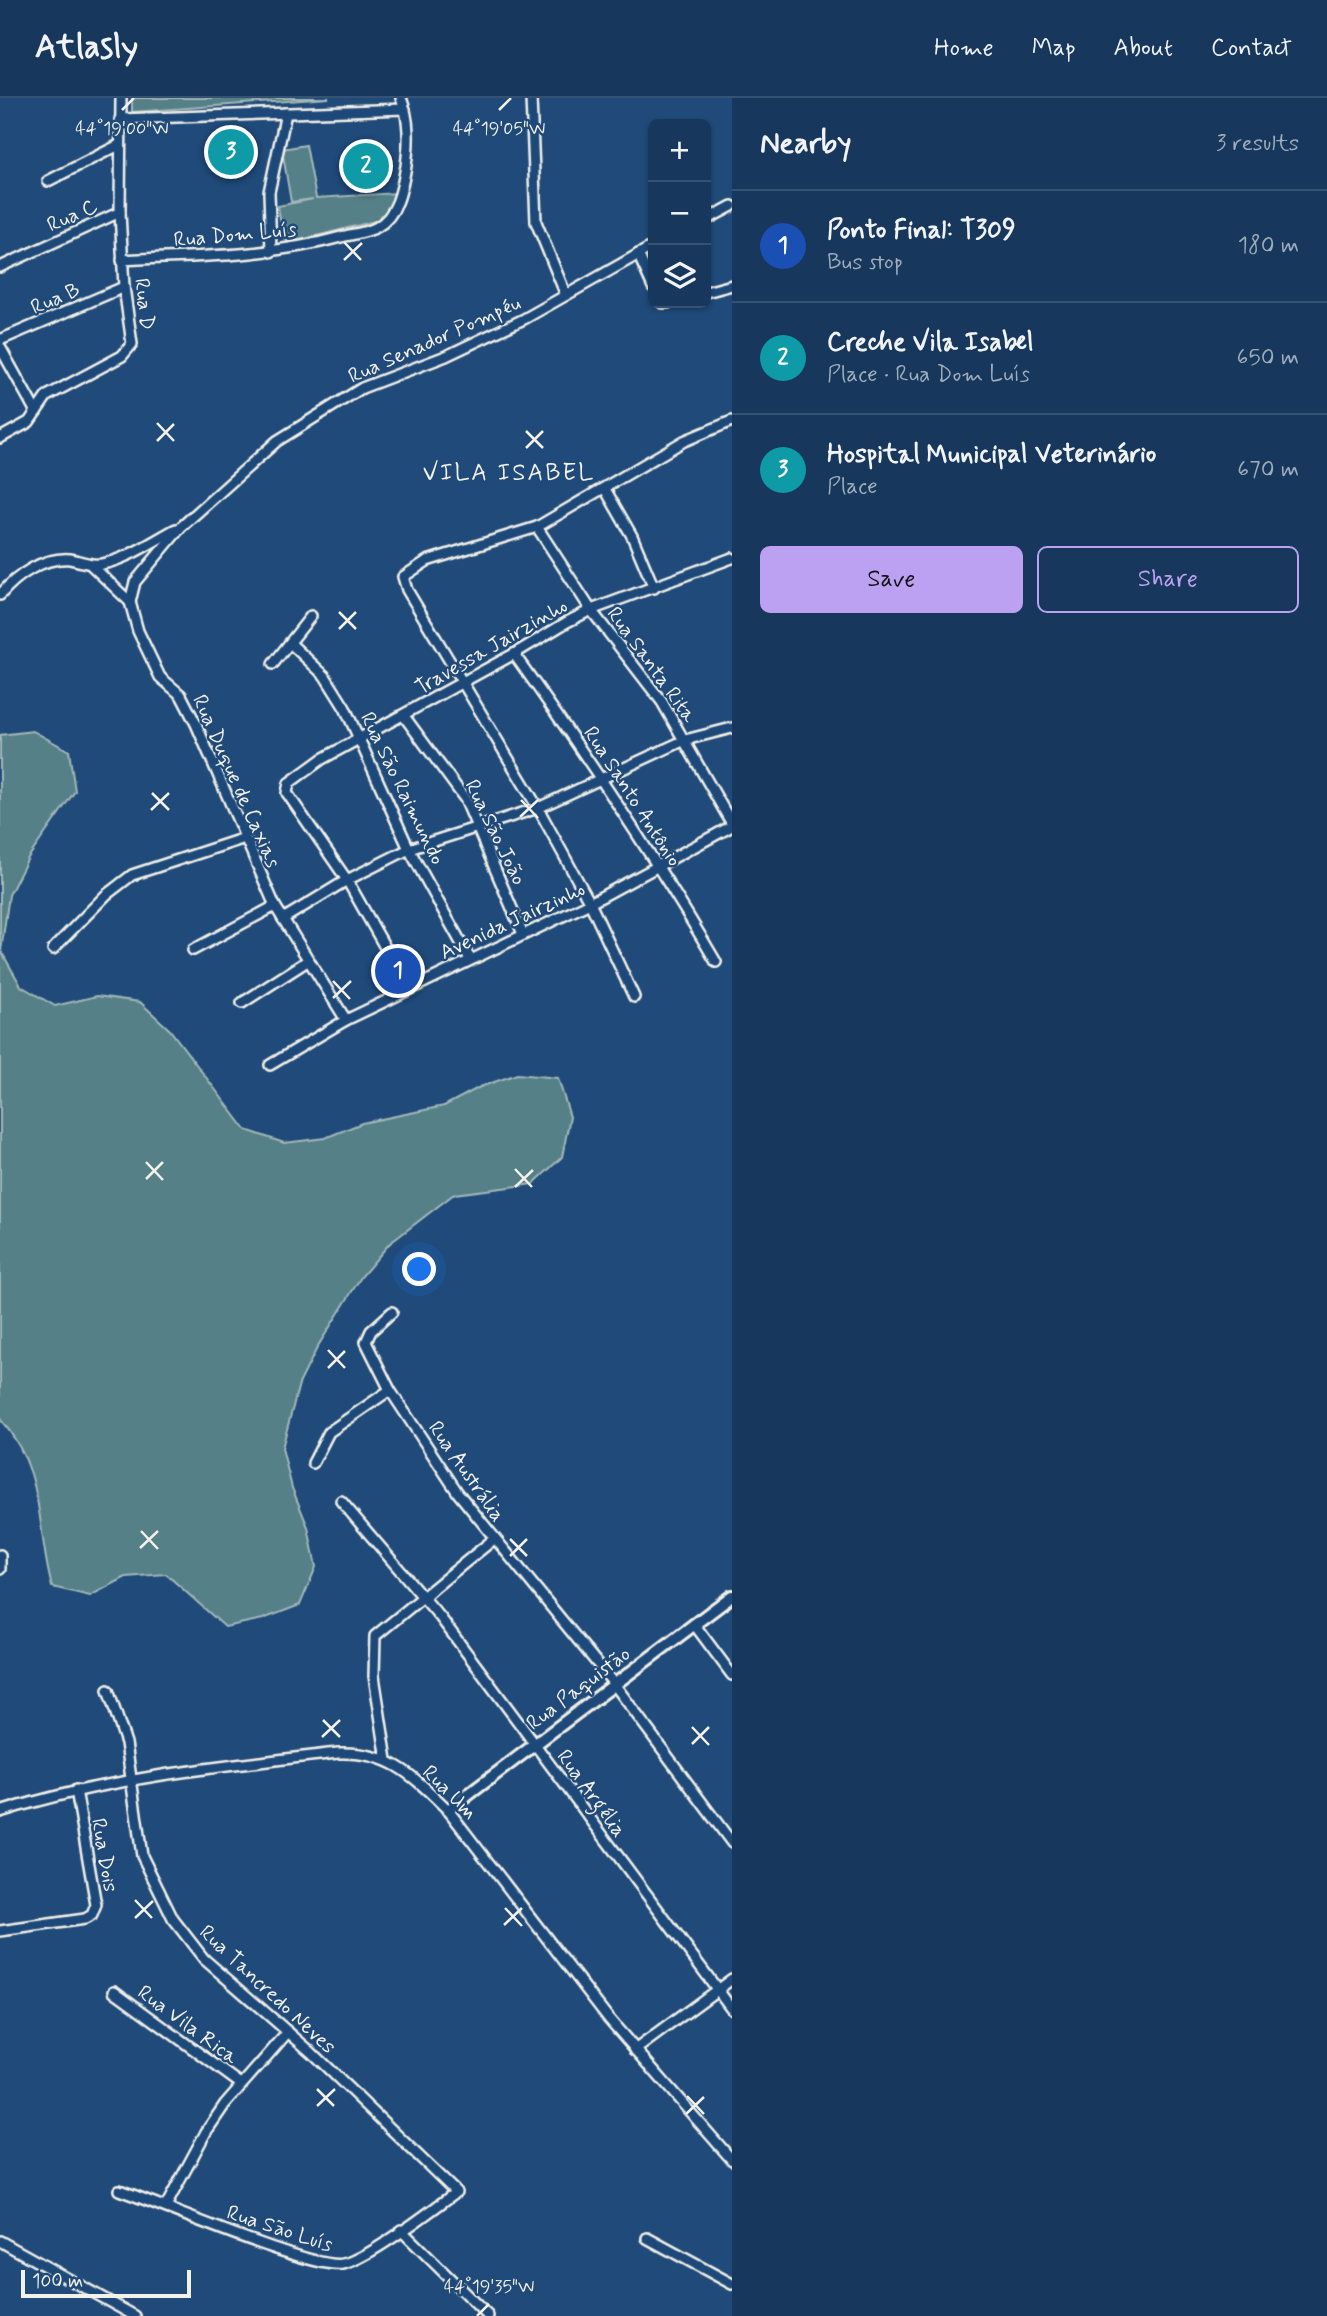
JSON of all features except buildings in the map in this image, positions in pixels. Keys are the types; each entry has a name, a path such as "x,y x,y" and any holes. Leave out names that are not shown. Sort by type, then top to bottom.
{"street":[{"name":"Rua D","path":"0,438 29,422 42,401 122,356 132,344 122,260 119,145 121,98"},
{"name":"Rua Dom Luís","path":"122,260 271,252 307,246 376,228 386,219 399,199 404,175 408,147 405,109 401,98"},
{"path":"531,98 536,222 551,265 566,295"},
{"path":"120,119 405,109"},
{"path":"271,252 269,192 286,113"},
{"path":"48,181 119,145"},
{"path":"711,217 732,206"},
{"name":"Rua C","path":"0,267 120,212"},
{"name":"Rua Senador Pompéu","path":"130,602 135,582 181,527 277,441 362,388 446,356 566,295 648,249"},
{"path":"638,254 648,276"},
{"path":"711,291 732,285"},
{"name":"Rua B","path":"0,340 124,287"},
{"path":"0,347 36,412"},
{"path":"634,997 590,903 538,808 407,590 403,577 414,567 537,527 684,441 732,421"},
{"path":"605,489 632,536 654,588"},
{"path":"0,595 20,576 47,562 73,559 91,565 122,558 181,527"},
{"name":"Rua Santa Rita","path":"537,527 591,610 662,702 732,825"},
{"name":"Travessa Jairzinho","path":"347,880 287,793 286,787 295,777 358,739 404,716 591,610 732,558"},
{"name":"Rua Duque de Caxias","path":"91,565 130,602 138,631 160,677 181,695 197,724 275,906 346,1020"},
{"path":"273,664 311,616"},
{"name":"Rua São Raimundo","path":"290,643 325,676 345,708 409,849 470,958"},
{"name":"Rua Santo Antônio","path":"514,654 603,778 660,866 716,962"},
{"name":"Rua São João","path":"404,716 464,799 480,829 523,934"},
{"path":"283,919 347,880 409,849 480,829 538,808 685,740 732,728"},
{"name":"Avenida Jairzinho","path":"270,1065 346,1020 470,958 590,903 732,825"},
{"path":"53,949 106,895 132,876 245,838"},
{"path":"347,880 408,988"},
{"path":"193,950 275,906"},
{"path":"242,1003 309,960"},
{"name":"Rua Austrália","path":"392,1312 371,1331 366,1342 390,1390 458,1493 614,1684 732,1843"},
{"path":"313,1463 329,1432 390,1390"},
{"name":"Rua Argélia","path":"341,1502 425,1597 732,2009"},
{"path":"387,1760 374,1676 374,1639 381,1630 494,1539"},
{"path":"0,1555 0,1569"},
{"name":"Rua Paquistão","path":"448,1810 732,1596"},
{"path":"694,1624 732,1675"},
{"name":"Rua Tancredo Neves","path":"108,1690 126,1743 142,1856 173,1919 204,1959 288,2032 456,2192"},
{"name":"Rua Um","path":"0,1812 76,1790 131,1779 338,1753 360,1752 387,1760 422,1785 448,1810 635,2050 732,2160"},
{"name":"Rua Dois","path":"0,1931 85,1919 94,1911 96,1905 76,1790"},
{"path":"635,2050 732,1979"},
{"name":"Rua Vila Rica","path":"114,1991 241,2084"},
{"name":"Rua Vila Rica","path":"166,2206 206,2132 241,2084 288,2032"},
{"name":"Rua São Luís","path":"119,2190 246,2238 331,2265 354,2261 456,2192"},
{"path":"401,2231 488,2316"},
{"path":"647,2238 732,2284"},
{"path":"0,2241 135,2316"}],"green space":[{"path":"132,98 329,98 132,112"},
{"path":"306,145 316,198 397,193 391,209 379,220 289,243 283,237 278,206 313,199 291,202 282,149"},
{"path":"33,731 69,751 75,791 28,858 9,895 1,951 21,986 55,1006 97,996 140,1002 170,1030 246,1130 284,1143 325,1138 362,1123 444,1106 480,1087 517,1074 558,1078 570,1117 562,1157 533,1184 454,1194 389,1244 361,1277 318,1346 299,1384 282,1448 292,1488 308,1527 316,1567 300,1605 263,1619 225,1627 166,1574 126,1577 90,1596 52,1587 33,1479 15,1439 0,1419 0,735"}],"place":[{"name":"Hospital Municipal Veterinário","path":"231,152"},
{"name":"Creche Vila Isabel","path":"366,166"},
{"name":"Ponto Final: T309","path":"398,971"}],"district":[{"name":"VILA ISABEL","path":"509,472"}]}
